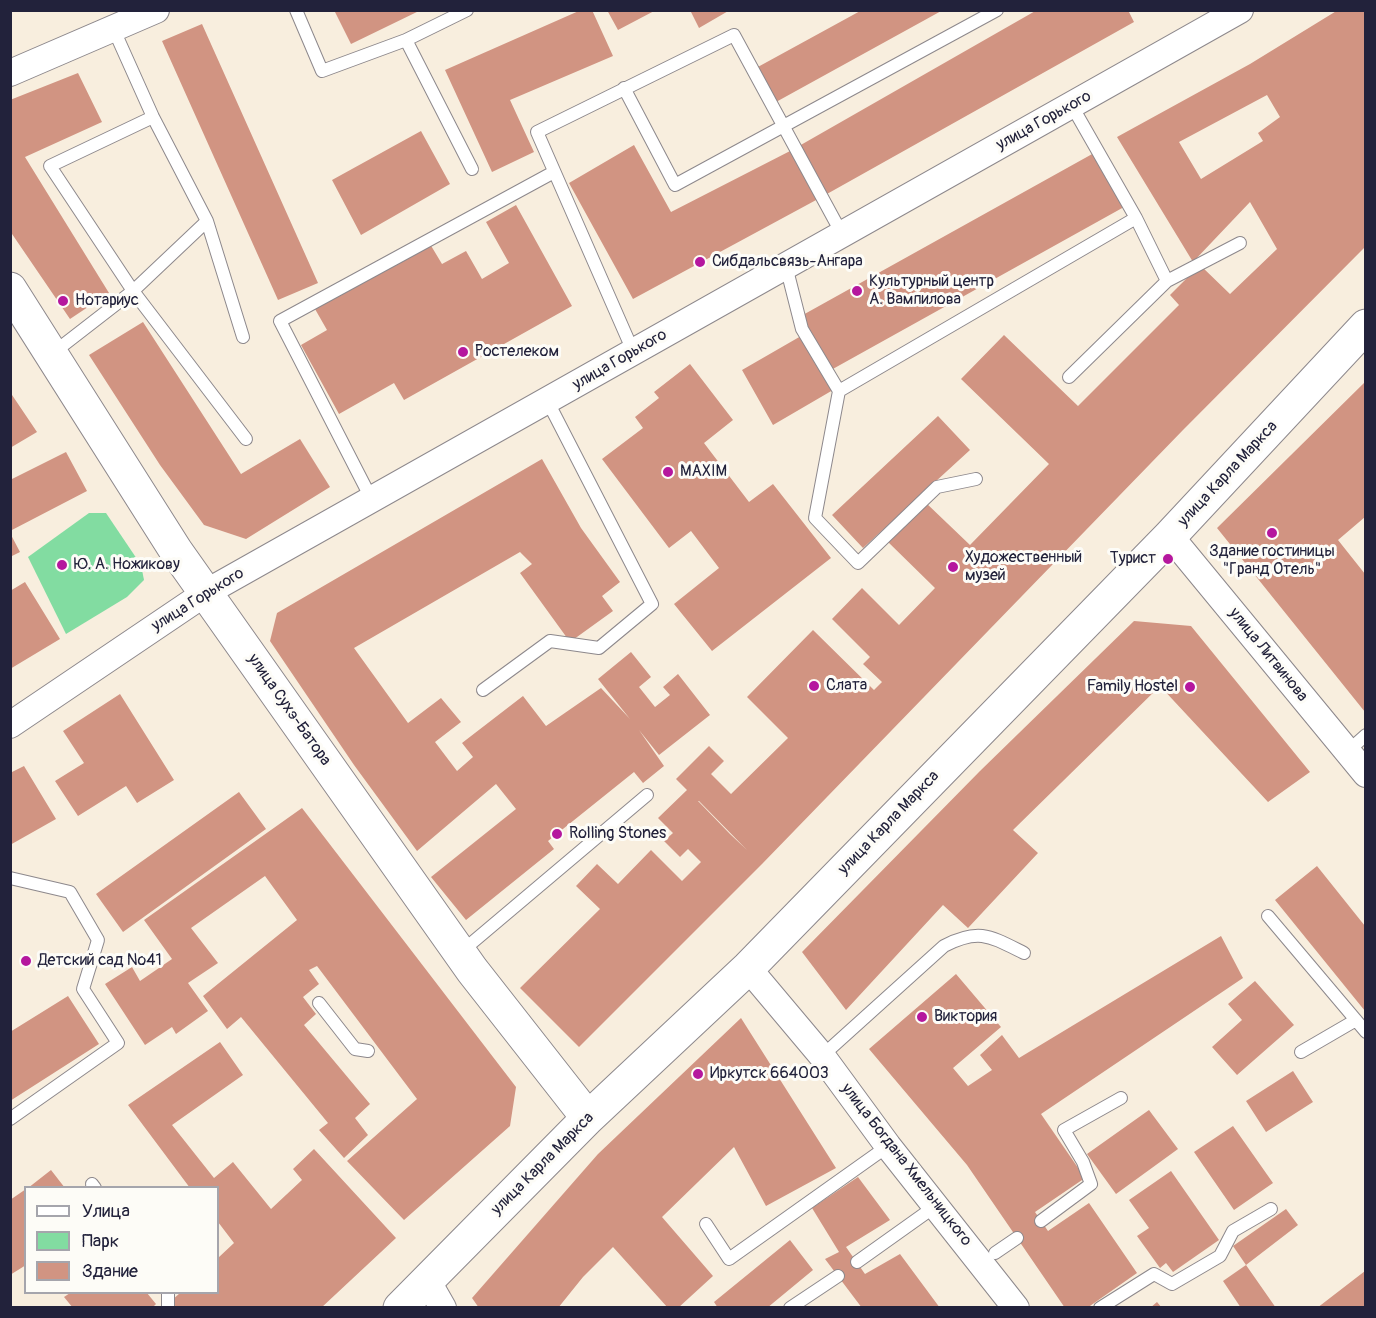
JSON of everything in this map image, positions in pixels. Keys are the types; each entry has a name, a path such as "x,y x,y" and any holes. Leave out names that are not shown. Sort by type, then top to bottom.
{"main road":[{"name":"улица Сухэ-Батора","path":"10,289 176,551 207,592 465,967 588,1118"},
{"name":"улица Карла Маркса","path":"400,1308 588,1118 748,968 1170,536 1365,326"}],"street":[{"path":"12,69 114,30 156,10"},
{"name":"улица Горького","path":"10,725 207,592 549,402 633,351 1240,10"},
{"name":"улица Литвинова","path":"1170,536 1356,744 1365,774"},
{"name":"улица Богдана Хмельницкого","path":"748,968 822,1056 888,1146 937,1205 1016,1308"},
{"path":"427,1280 443,1308"}],"lane":[{"path":"296,10 322,71 406,39 467,10"},
{"path":"624,88 675,185 997,10"},
{"path":"114,30 153,117 207,221 243,337"},
{"path":"633,351 537,132 734,35 786,126 842,234"},
{"path":"406,39 472,169"},
{"path":"1072,106 1136,218 1167,281"},
{"path":"153,117 50,166 133,291 246,439"},
{"path":"372,500 280,321 554,171"},
{"path":"840,391 1136,218"},
{"path":"52,353 133,291 207,221"},
{"path":"1069,377 1167,281 1240,243"},
{"path":"786,266 802,329 840,391 815,518 858,563 937,487 976,479"},
{"path":"483,690 550,641 599,648 652,604 549,402"},
{"path":"465,967 647,795"},
{"path":"10,878 70,892 98,940 83,989 118,1043 10,1119"},
{"path":"1268,916 1365,1032"},
{"path":"822,1056 944,946 961,937 973,934 997,940 1024,952"},
{"path":"319,1003 355,1049 368,1051"},
{"path":"1301,1053 1356,1020"},
{"path":"1041,1221 1091,1184 1083,1162 1064,1130 1121,1098"},
{"path":"705,1224 729,1259 888,1146"},
{"path":"857,1262 937,1205"},
{"path":"1100,1308 1154,1274 1172,1284 1220,1256 1233,1231 1271,1209"},
{"path":"995,1253 1017,1238"},
{"path":"790,1308 838,1276"}],"green space":[{"path":"89,513 106,513 141,565 144,580 127,597 66,634 28,557"}],"building":[{"path":"334,10 421,10 351,44"},
{"path":"581,10 592,10 613,56 510,100 534,152 492,172 445,70"},
{"path":"607,10 656,10 618,30"},
{"path":"690,10 730,10 699,28"},
{"path":"862,10 943,10 776,102 756,68"},
{"path":"1037,10 1128,10 1134,22 818,199 633,299 569,183 634,145 671,212 792,150"},
{"path":"1338,10 1365,10 1365,247 1183,430 762,864 579,1047 520,988 600,909 576,886 597,864 618,884 651,850 682,881 701,862 688,849 680,857 664,841 673,833 658,818 687,790 676,779 709,746 724,761 711,774 731,794 788,738 747,697 813,630 874,690 882,682 863,664 870,657 832,619 862,588 899,625 935,588 886,540 924,501 970,545 1049,464 961,379 1004,335 1078,406 1179,305 1170,295 1200,265 1230,294 1277,249 1250,202 1193,262 1117,137 1250,64","holes":["1267,95 1280,117 1258,133 1263,141 1201,179 1179,142","699,801 747,850 730,834"]},
{"path":"202,24 318,283 278,300 162,41"},
{"path":"78,73 102,122 25,157 109,293 70,319 10,231 10,100"},
{"path":"421,131 450,184 361,235 332,180"},
{"path":"1094,153 1124,207 831,370 801,316"},
{"path":"516,205 572,306 404,400 394,383 339,414 301,345 327,330 315,309 430,244 442,264 466,251 482,279 509,263 486,222"},
{"path":"143,322 241,474 300,439 330,487 246,539 204,525 160,465 89,355"},
{"path":"801,336 833,390 773,425 742,370"},
{"name":"MAXIM","path":"690,364 733,420 704,443 749,502 773,484 831,558 712,651 674,604 719,568 691,531 669,548 602,459 643,428 635,417 659,398 654,392"},
{"path":"1365,382 1365,517 1338,540 1365,574 1365,712 1217,528"},
{"path":"10,392 37,432 10,448"},
{"path":"938,416 970,450 863,548 832,515"},
{"path":"66,452 87,491 10,531 10,480"},
{"path":"542,459 581,528 620,582 602,596 613,611 570,642 520,573 532,564 520,552 354,648 408,723 441,698 461,722 435,742 457,771 473,757 462,743 523,696 546,726 601,688 630,719 598,679 631,652 651,677 639,687 655,707 670,695 663,687 678,674 710,715 659,755 639,730 664,766 643,783 634,772 548,841 554,849 466,920 431,877 516,809 496,784 417,851 354,765 270,641 277,613"},
{"path":"10,533 20,552 10,557"},
{"path":"25,582 60,639 10,669 10,591"},
{"path":"1134,621 1191,626 1310,772 1268,802 1160,686 1013,830 1038,853 968,928 943,905 846,1010 802,952 980,771"},
{"path":"120,694 174,780 137,803 126,786 78,816 55,781 84,763 63,731"},
{"path":"24,766 56,819 10,845 10,773"},
{"path":"239,792 266,829 123,932 96,894"},
{"path":"302,808 516,1087 510,1126 404,1220 347,1161 417,1099 317,966 309,970 319,984 303,997 316,1014 304,1025 370,1104 355,1118 368,1135 344,1158 319,1130 328,1123 241,1017 227,1029 203,996 297,920 265,876 191,928 218,963 188,983 208,1011 176,1034 172,1027 145,1045 105,984 132,967 140,981 172,959 144,920"},
{"path":"1317,866 1365,926 1365,1011 1275,900"},
{"path":"1221,936 1243,978 1041,1114 1085,1178 1035,1212 1048,1231 1089,1203 1137,1273 1087,1308 1065,1308 967,1165 869,1049 956,974 1001,1027 953,1068 968,1086 992,1070 980,1055 1002,1035 1019,1058"},
{"path":"1255,981 1294,1025 1237,1075 1212,1047 1242,1020 1228,1004"},
{"path":"68,996 99,1044 10,1101 10,1032"},
{"path":"741,1018 836,1168 766,1206 734,1147 662,1217 713,1276 678,1308 668,1308 613,1247 583,1277 558,1308 479,1308 472,1298 598,1154"},
{"path":"220,1042 243,1075 172,1125 214,1178 233,1162 271,1209 302,1180 293,1169 314,1149 396,1238 321,1308 177,1308 171,1301 179,1294 219,1294 219,1257 234,1243 219,1223 219,1186 189,1186 128,1105"},
{"path":"1293,1071 1313,1102 1266,1132 1246,1101"},
{"path":"1149,1110 1178,1149 1116,1194 1087,1154"},
{"path":"1233,1126 1273,1183 1234,1210 1194,1152"},
{"path":"51,1170 63,1186 31,1186"},
{"path":"1171,1171 1219,1240 1173,1272 1166,1263 1160,1268 1137,1236 1149,1228 1129,1200"},
{"path":"858,1177 890,1220 846,1247 865,1274 900,1254 940,1308 862,1308 825,1259 839,1252 812,1208"},
{"path":"24,1190 24,1266 10,1275 10,1200"},
{"path":"1286,1209 1298,1225 1246,1265 1233,1246"},
{"path":"790,1240 813,1270 767,1308 718,1308 714,1302"},
{"path":"1246,1265 1276,1308 1241,1308 1223,1281"},
{"path":"1365,1271 1365,1308 1317,1308"},
{"path":"68,1294 148,1294 156,1304 152,1308 73,1308 64,1297"},
{"path":"1157,1302 1162,1308 1150,1308"}],"place":[{"name":"Сибдальсвязь-Ангара","path":"700,262"},
{"name":"Культурный центр А. Вампилова","path":"857,291"},
{"name":"Нотариус","path":"63,301"},
{"name":"Ростелеком","path":"463,352"},
{"name":"MAXIM","path":"668,472"},
{"name":"Здание гостиницы \"Гранд Отель\"","path":"1272,533"},
{"name":"Турист","path":"1168,559"},
{"name":"Ю. А. Ножикову","path":"62,565"},
{"name":"Художественный музей","path":"953,567"},
{"name":"Слата","path":"814,686"},
{"name":"Family Hostel","path":"1190,687"},
{"name":"Rolling Stones","path":"557,834"},
{"name":"Детский сад №41","path":"26,961"},
{"name":"Виктория","path":"922,1017"},
{"name":"Иркутск 664003","path":"698,1074"}]}
